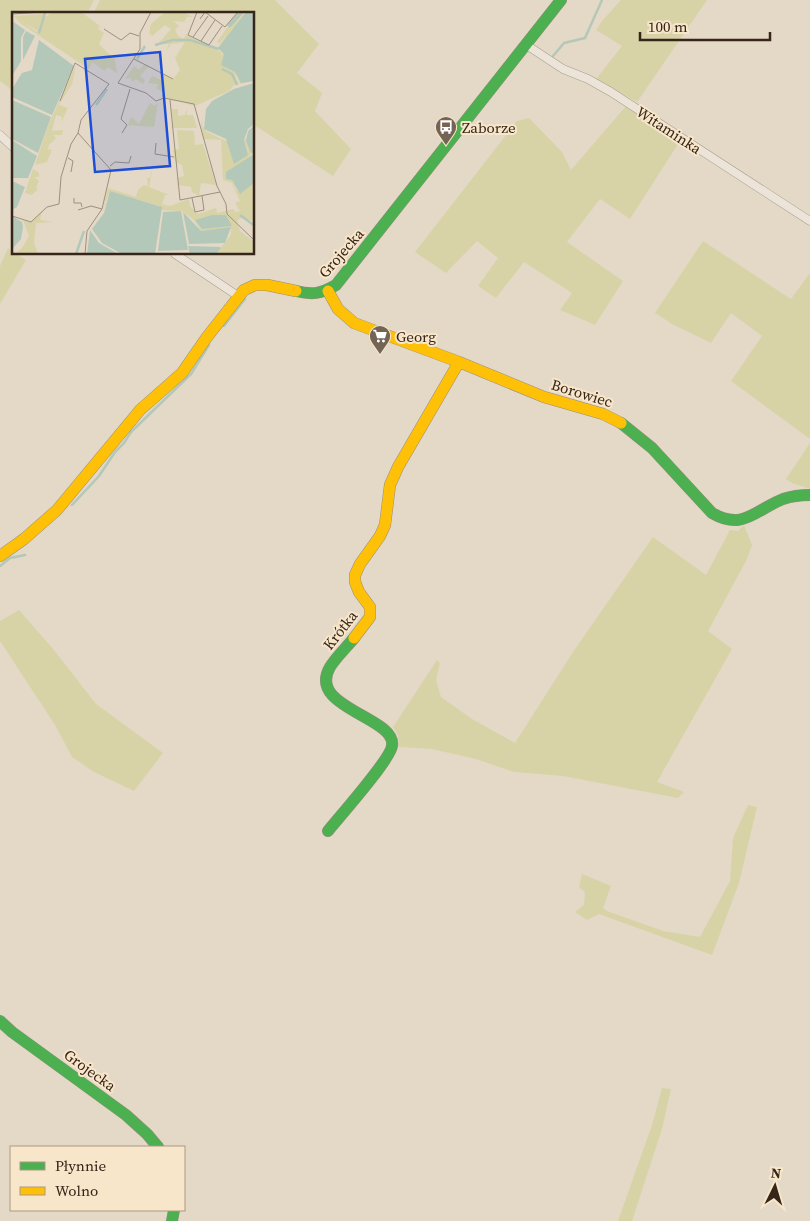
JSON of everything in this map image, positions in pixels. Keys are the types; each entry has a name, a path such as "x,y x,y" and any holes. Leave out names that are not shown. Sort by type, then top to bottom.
{"street":[{"name":"Grojecka","path":"0,556 24,539 58,510 140,410 182,373 238,296 248,288 262,284 306,294 328,291 336,285 561,0"},
{"name":"Witaminka","path":"525,44 562,69 588,79 611,92 810,221"},
{"path":"0,135 12,146"},
{"path":"176,255 238,296"},
{"name":"Borowiec","path":"328,291 338,309 354,322 394,339 459,362 537,395 603,414 624,424 652,448 712,513 722,519 730,522 741,521 785,498 796,494 810,495"},
{"name":"Krótka","path":"328,831 389,754 393,742 392,737 387,731 333,696 327,686 327,676 330,667 369,621 370,607 356,586 355,575 385,525 394,474 459,362"},
{"name":"Grojecka","path":"0,1021 12,1032 126,1114 157,1146"}],"shaded area":[{"path":"0,0 94,0 88,12 12,12 12,90 0,81"},
{"path":"100,0 275,0 319,44 297,73 322,93 315,111 351,149 333,176 255,126 255,12 94,12"},
{"path":"621,0 707,0 637,102 596,79 622,46 596,30"},
{"path":"626,106 680,141 630,219 600,199 567,242 623,281 595,325 560,310 572,293 524,262 496,298 478,286 498,258 477,241 446,273 415,252 517,121 529,118 562,152 571,170"},
{"path":"703,241 791,299 810,273 810,439 731,381 762,336 731,313 711,343 672,324 655,313"},
{"path":"8,248 12,251 12,255 18,255 26,260 0,304 0,266"},
{"path":"810,443 810,489 786,479"},
{"path":"744,525 752,545 746,561 708,631 732,649 657,782 684,792 678,798 563,776 514,772 476,759 432,749 399,747 398,735 393,727 437,660 440,663 436,680 441,697 472,719 515,743 573,652 653,537 706,575 730,530 738,531"},
{"path":"19,610 54,650 96,704 163,753 134,791 94,772 72,757 55,725 0,641 0,621"},
{"path":"748,805 757,807 739,883 712,955 599,914 587,920 575,912 584,905 585,892 579,887 582,874 611,886 603,908 607,911 663,931 700,937 730,881 733,838"},
{"path":"662,1088 671,1089 662,1129 632,1221 618,1221 652,1125"}],"waterway":[{"path":"553,56 564,43 585,38 602,0"},
{"path":"224,326 245,299"},
{"path":"72,505 99,476 131,432 191,374 209,345"},
{"path":"0,566 10,558 25,555"}],"traffic: fast":[{"path":"296,291 316,293 336,285 561,0"},
{"path":"621,423 652,448 712,513 723,518 732,520 749,517 783,499 810,495"},
{"path":"328,831 374,775 392,746 390,736 381,727 340,702 330,693 326,681 330,667 354,638"},
{"path":"0,1021 12,1032 126,1115 157,1146"},
{"path":"172,1221 174,1211"}],"traffic: slow":[{"path":"0,556 24,539 57,510 140,410 182,373 207,337 244,290 255,285 267,285 296,291"},
{"path":"328,291 338,309 354,323 459,362 544,397 603,414 621,423"},
{"path":"354,638 370,617 370,607 359,592 355,582 355,575 385,525 390,485 398,467 459,362"}],"place":[{"name":"Zaborze","path":"446,146"},
{"name":"Georg","path":"380,355"}]}
